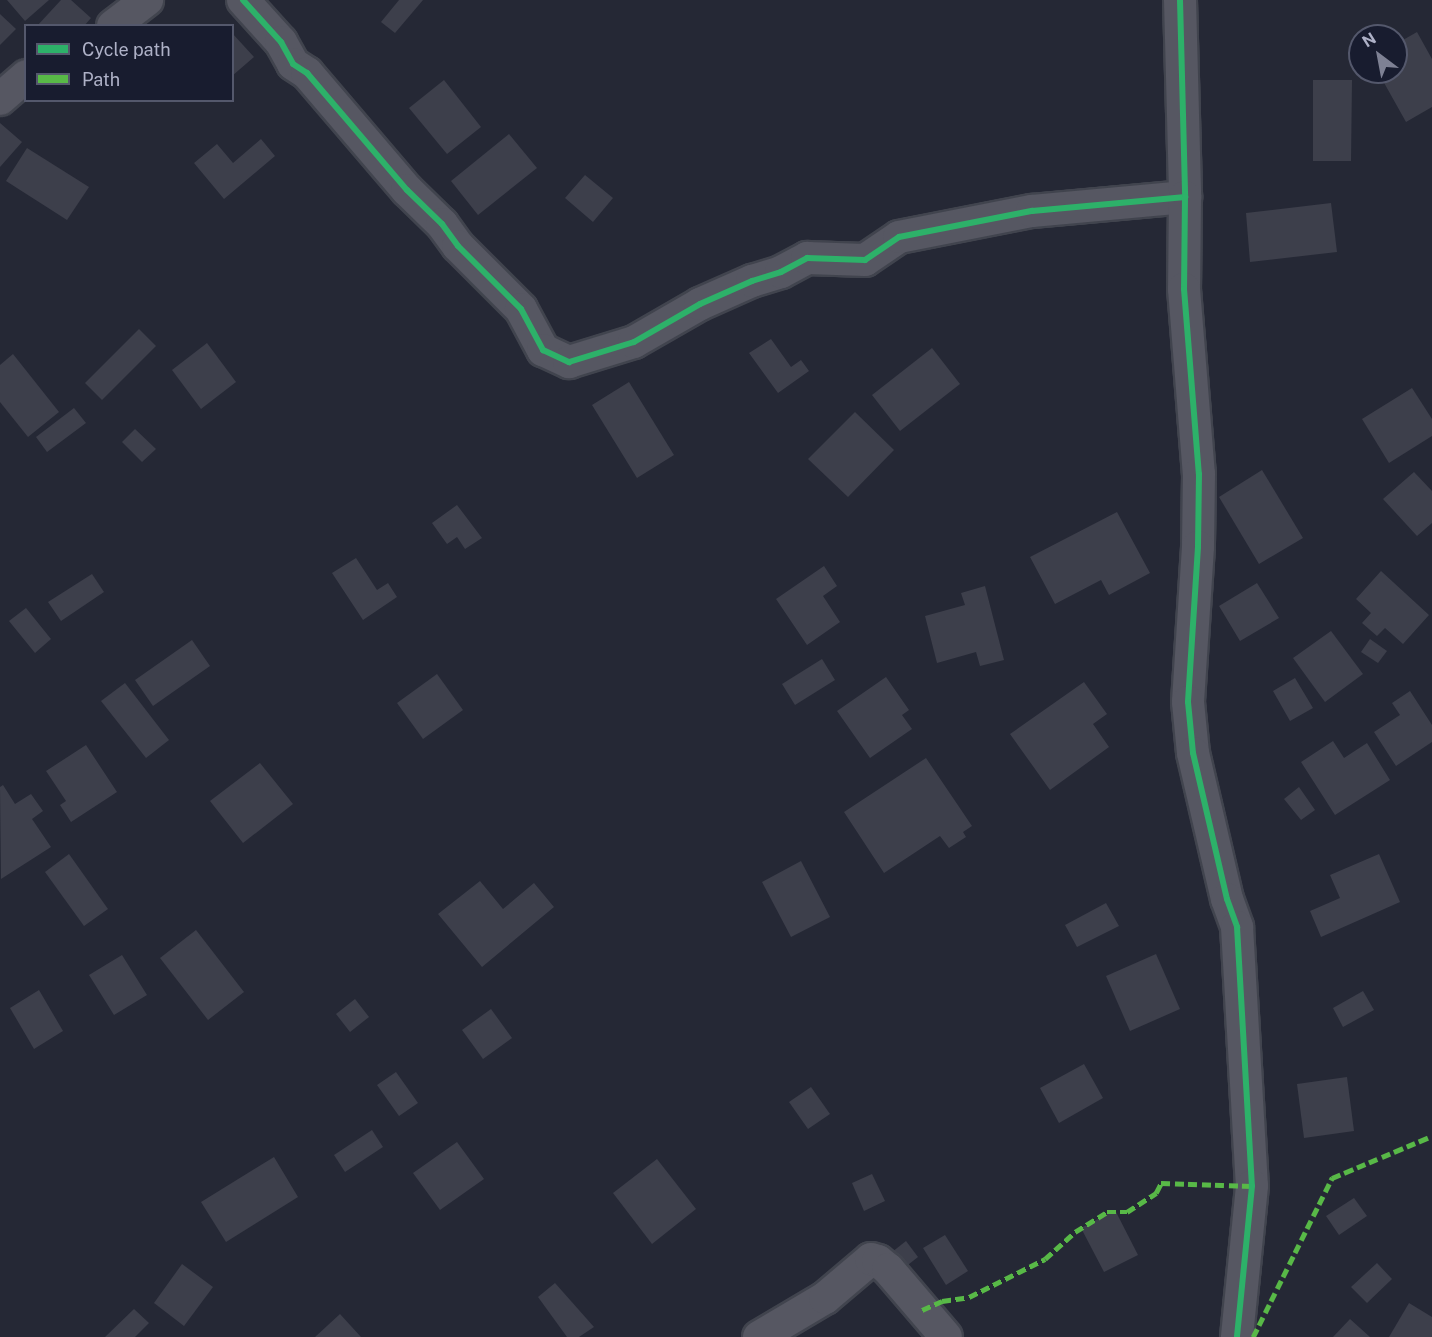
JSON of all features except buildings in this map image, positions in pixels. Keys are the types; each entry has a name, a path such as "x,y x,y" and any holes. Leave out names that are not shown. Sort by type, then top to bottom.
{"street":[{"path":"116,24 147,0"},
{"path":"243,0 281,42 293,64 307,73 407,190 442,224 458,246 521,309 543,350 569,362 634,342 700,304 752,281 781,272 807,258 865,260 899,237 1032,211 1185,197"},
{"path":"1180,0 1185,197 1184,289 1199,474 1198,547 1188,702 1193,753 1227,899 1237,927 1248,1081 1252,1186 1237,1337"},
{"path":"0,99 24,78"},
{"path":"759,1337 825,1298 871,1259 878,1261 888,1269 946,1337"}],"marked path":[{"path":"1253,1337 1332,1178 1432,1136"},
{"path":"922,1310 942,1301 969,1297 1045,1259 1075,1232 1107,1212 1127,1212 1156,1193 1161,1183 1252,1186"}],"cycle path":[{"path":"243,0 281,42 293,64 307,73 407,190 442,224 458,246 521,309 543,350 569,362 634,342 700,304 752,281 781,272 807,258 865,260 899,237 1032,211 1185,197"},
{"path":"1180,0 1185,197 1184,289 1199,474 1198,547 1188,702 1193,753 1227,899 1237,927 1252,1186 1237,1337"}]}
